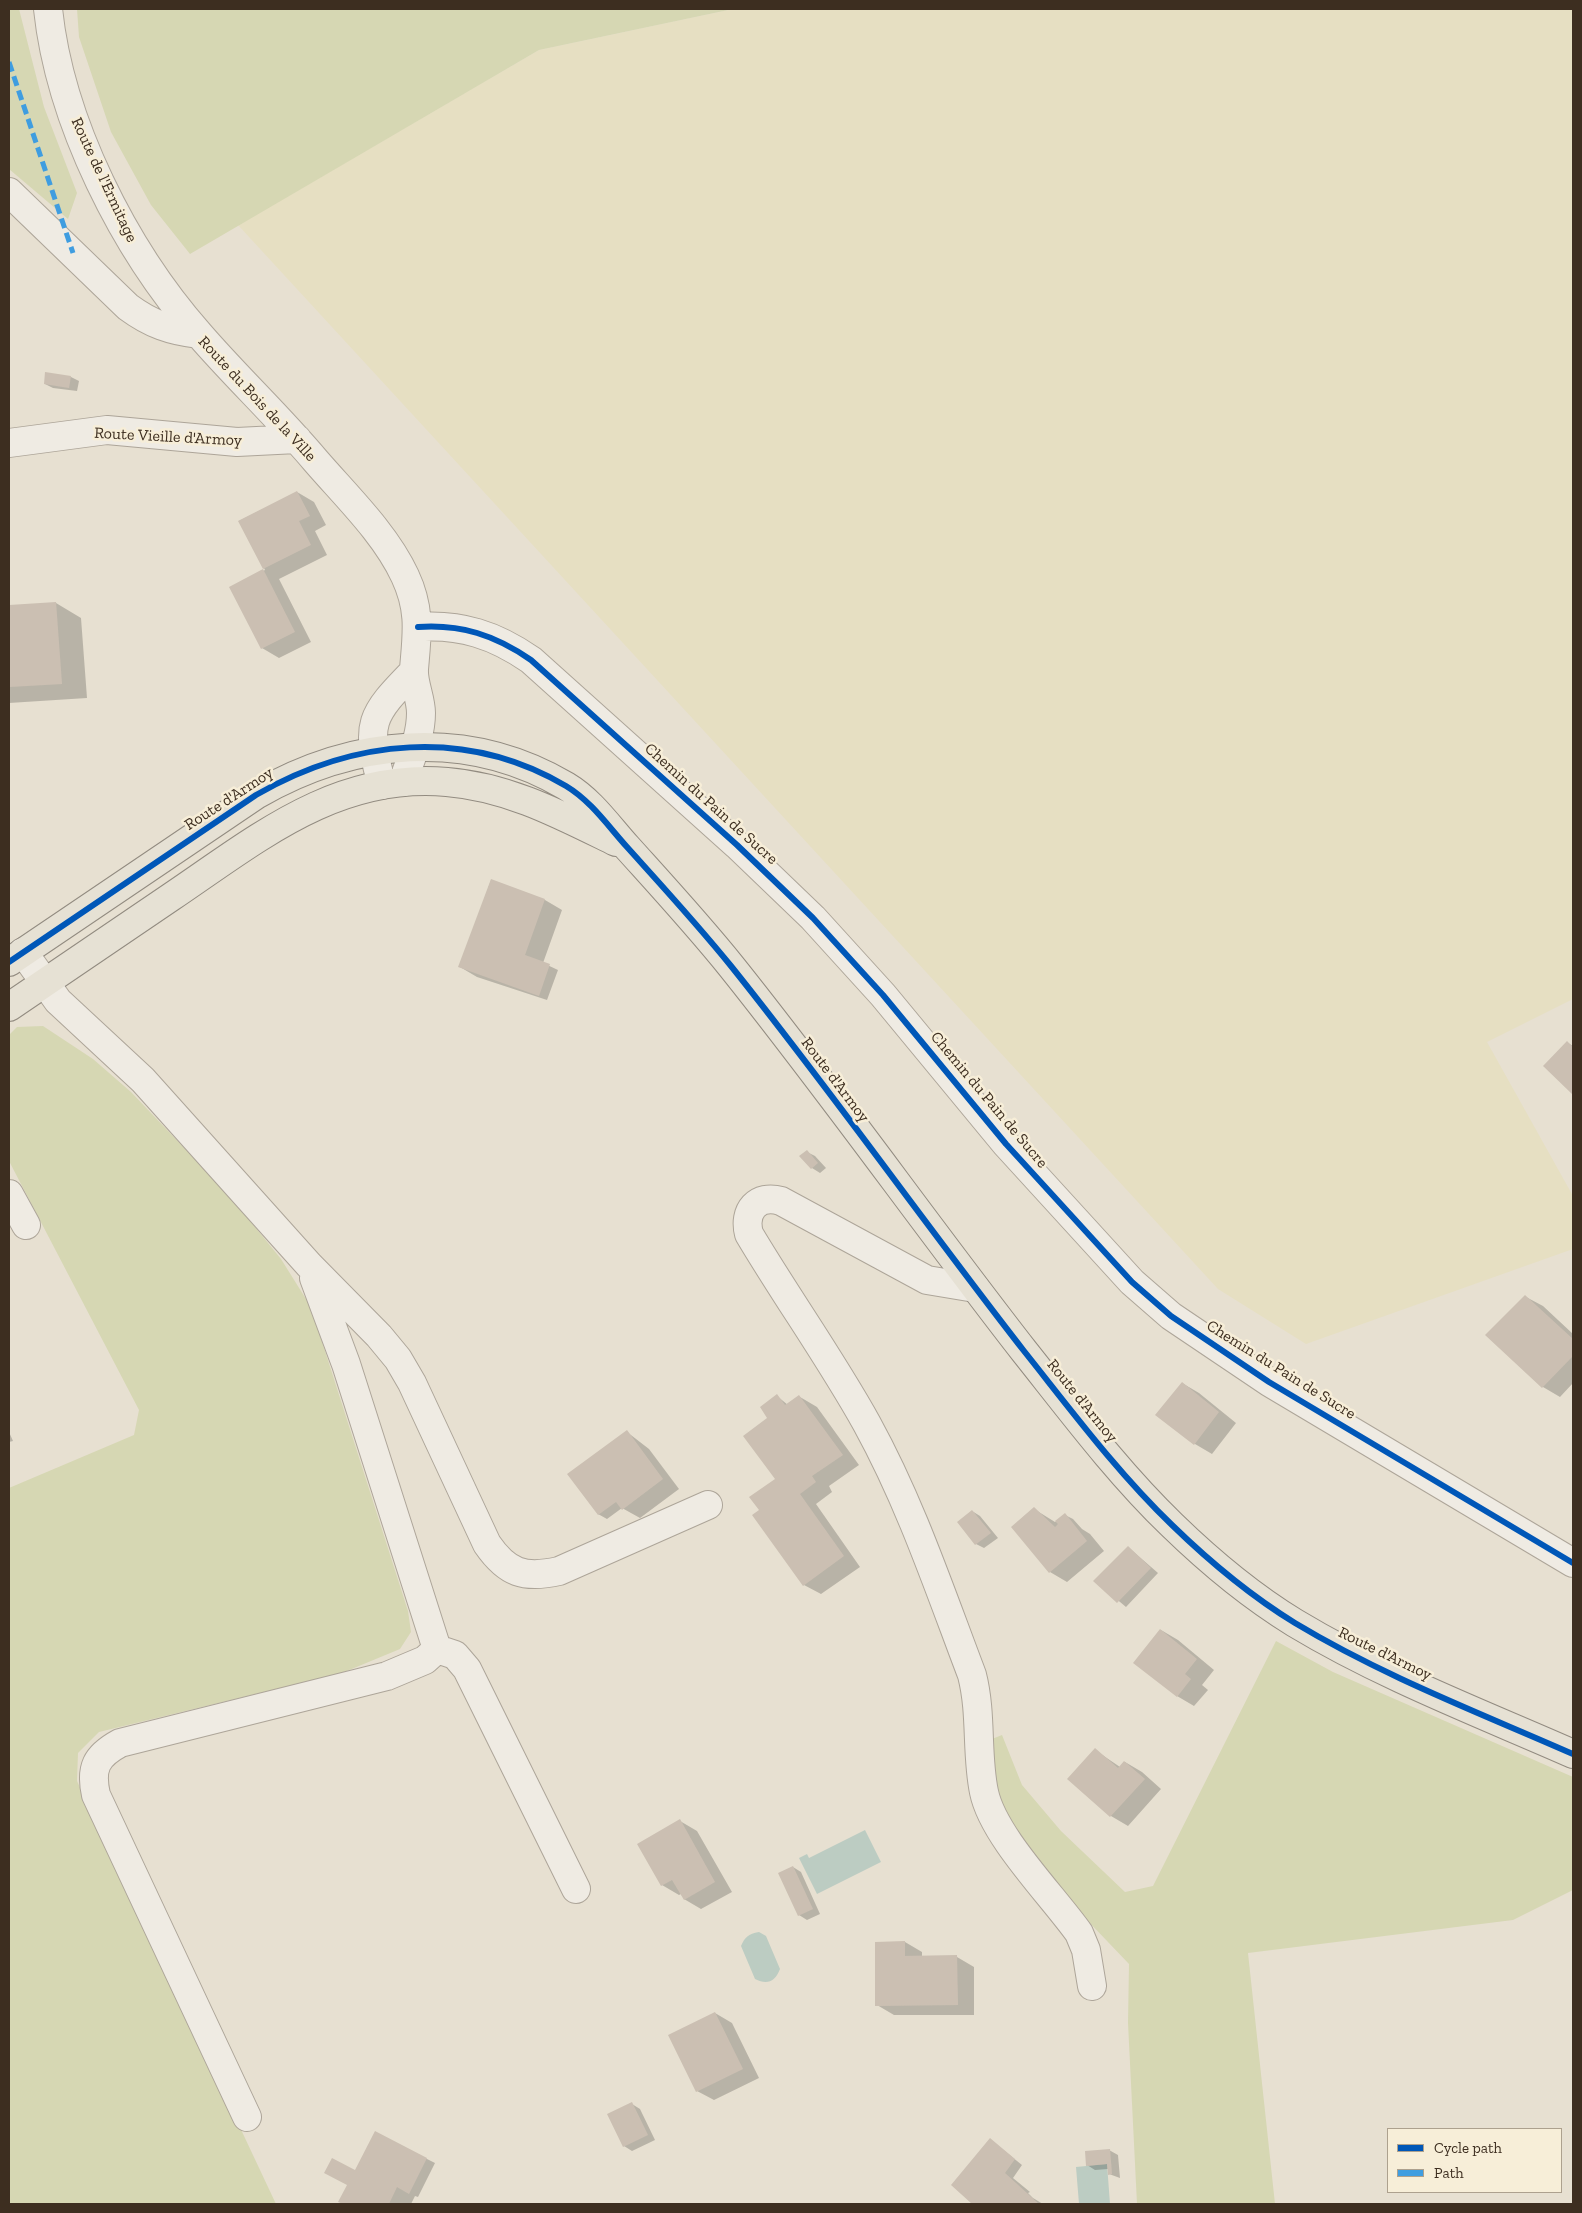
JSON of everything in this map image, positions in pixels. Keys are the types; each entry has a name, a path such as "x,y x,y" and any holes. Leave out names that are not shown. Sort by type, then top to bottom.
{"main road":[{"name":"Route d'Armoy","path":"16,957 272,786 308,768 373,750 415,747 484,754 512,762 548,777 576,792 586,801 691,915 975,1288 1130,1480 1171,1524 1218,1566 1292,1621 1332,1644 1408,1681 1573,1754"},
{"name":"Route d'Armoy","path":"9,1007 282,822 337,796 392,783 447,782 496,790 546,807 629,849"}],"street":[{"name":"Route de l'Ermitage","path":"48,9 51,36 60,74 79,130 103,186 123,228 146,266 199,334"},
{"name":"Route du Bois de la Ville","path":"9,192 128,307 144,319 162,328 199,334 297,439 393,554 406,577 414,601 418,627 418,649 414,671 421,712 415,747 392,783"},
{"name":"Route Vieille d'Armoy","path":"9,443 107,430 237,442 297,439"},
{"name":"Chemin du Pain de Sucre","path":"418,627 440,626 468,630 495,638 512,647 531,660 738,845 813,918 883,996 1006,1144 1097,1246 1132,1282 1171,1316 1269,1382 1573,1564"},
{"path":"392,783 373,750 373,729 380,708 414,671"},
{"path":"16,957 44,983 70,1013 143,1080 309,1265 379,1336 398,1359 412,1383 486,1544 499,1562 518,1573 538,1576 559,1571 708,1505"},
{"path":"9,1194 26,1225"},
{"path":"975,1288 927,1280 776,1200 761,1200 752,1206 748,1214 746,1224 749,1234 867,1424 895,1479 919,1536 972,1676 977,1694 982,1776 988,1807 1004,1836 1079,1933 1086,1950 1092,1986"},
{"path":"309,1265 344,1355 437,1649"},
{"path":"437,1649 455,1655 467,1669 576,1889"},
{"path":"247,2117 96,1795 93,1779 96,1763 106,1750 120,1743 387,1676 418,1664 437,1649"}],"shaded area":[{"path":"733,9 1573,9 1573,999 1487,1042 1573,1196 1573,1249 1306,1344 1218,1289 238,225 539,50"},
{"path":"865,1830 881,1862 817,1894 799,1858 807,1854 809,1858"},
{"path":"759,1932 766,1936 780,1969 776,1977 767,1982 755,1979 741,1946 747,1936"},
{"path":"1107,2164 1110,2204 1079,2204 1076,2167"}],"green space":[{"path":"9,9 19,9 44,107 77,193 68,219 9,169"},
{"path":"77,9 733,9 539,50 190,254 151,205 111,132 79,37"},
{"path":"43,1026 93,1059 131,1092 229,1195 281,1259 311,1307 408,1611 411,1632 400,1649 342,1673 99,1732 78,1753 77,1781 276,2204 9,2204 9,1488 134,1435 139,1410 9,1161 9,1035 17,1027"},
{"path":"1276,1641 1333,1672 1573,1777 1573,1890 1513,1920 1248,1953 1275,2204 1137,2204 1128,2023 1129,1964 1086,1919 1011,1826 997,1792 992,1739 1002,1735 1022,1785 1061,1831 1125,1892 1153,1886"}],"building":[{"path":"45,372 71,376 69,388 44,384"},
{"path":"297,491 310,516 299,521 311,545 263,569 238,521"},
{"path":"263,569 295,632 261,649 229,587"},
{"path":"56,602 62,684 9,687 9,605"},
{"path":"491,879 545,899 525,955 550,964 539,996 458,967"},
{"path":"1567,1041 1573,1047 1572,1094 1543,1066"},
{"path":"807,1150 818,1163 811,1169 799,1156"},
{"path":"1525,1295 1573,1339 1573,1356 1542,1388 1485,1335"},
{"path":"1182,1382 1219,1412 1194,1445 1155,1415"},
{"path":"777,1394 785,1405 799,1395 843,1455 812,1476 816,1482 800,1494 844,1556 803,1586 752,1515 759,1510 749,1497 775,1479 743,1436 767,1418 760,1407"},
{"path":"627,1430 663,1479 622,1510 616,1502 598,1515 567,1474"},
{"path":"1034,1507 1055,1527 1058,1524 1055,1521 1065,1513 1087,1541 1049,1573 1011,1527"},
{"path":"972,1510 991,1533 975,1545 957,1522"},
{"path":"1128,1546 1151,1568 1117,1603 1093,1581"},
{"path":"1160,1629 1197,1659 1185,1674 1191,1679 1177,1697 1133,1663"},
{"path":"1095,1748 1118,1768 1124,1761 1145,1779 1110,1817 1067,1779"},
{"path":"680,1819 715,1882 684,1900 672,1880 661,1886 637,1844"},
{"path":"793,1866 813,1909 798,1916 778,1873"},
{"path":"905,1941 905,1956 957,1955 958,2005 875,2006 875,1942"},
{"path":"715,2012 743,2069 696,2092 668,2035"},
{"path":"632,2102 648,2135 623,2147 607,2114"},
{"path":"375,2131 427,2158 409,2194 397,2187 389,2204 343,2204 338,2202 347,2185 324,2173 332,2158 355,2170"},
{"path":"990,2138 1015,2159 1005,2173 1039,2204 972,2204 951,2185"},
{"path":"1110,2149 1112,2174 1108,2175 1107,2164 1086,2166 1085,2151"}],"marked path":[{"path":"9,62 73,253"}],"cycle path":[{"path":"418,627 449,627 477,633 518,651 531,660 737,845 813,918 883,995 1006,1144 1132,1282 1171,1316 1269,1382 1573,1563"},
{"path":"9,962 256,795 293,776 331,762 370,752 410,747 450,748 489,755 528,767 566,786 599,814 719,951 805,1061 1059,1396 1132,1484 1172,1525 1247,1590 1279,1613 1328,1642 1397,1677 1573,1754"}]}
